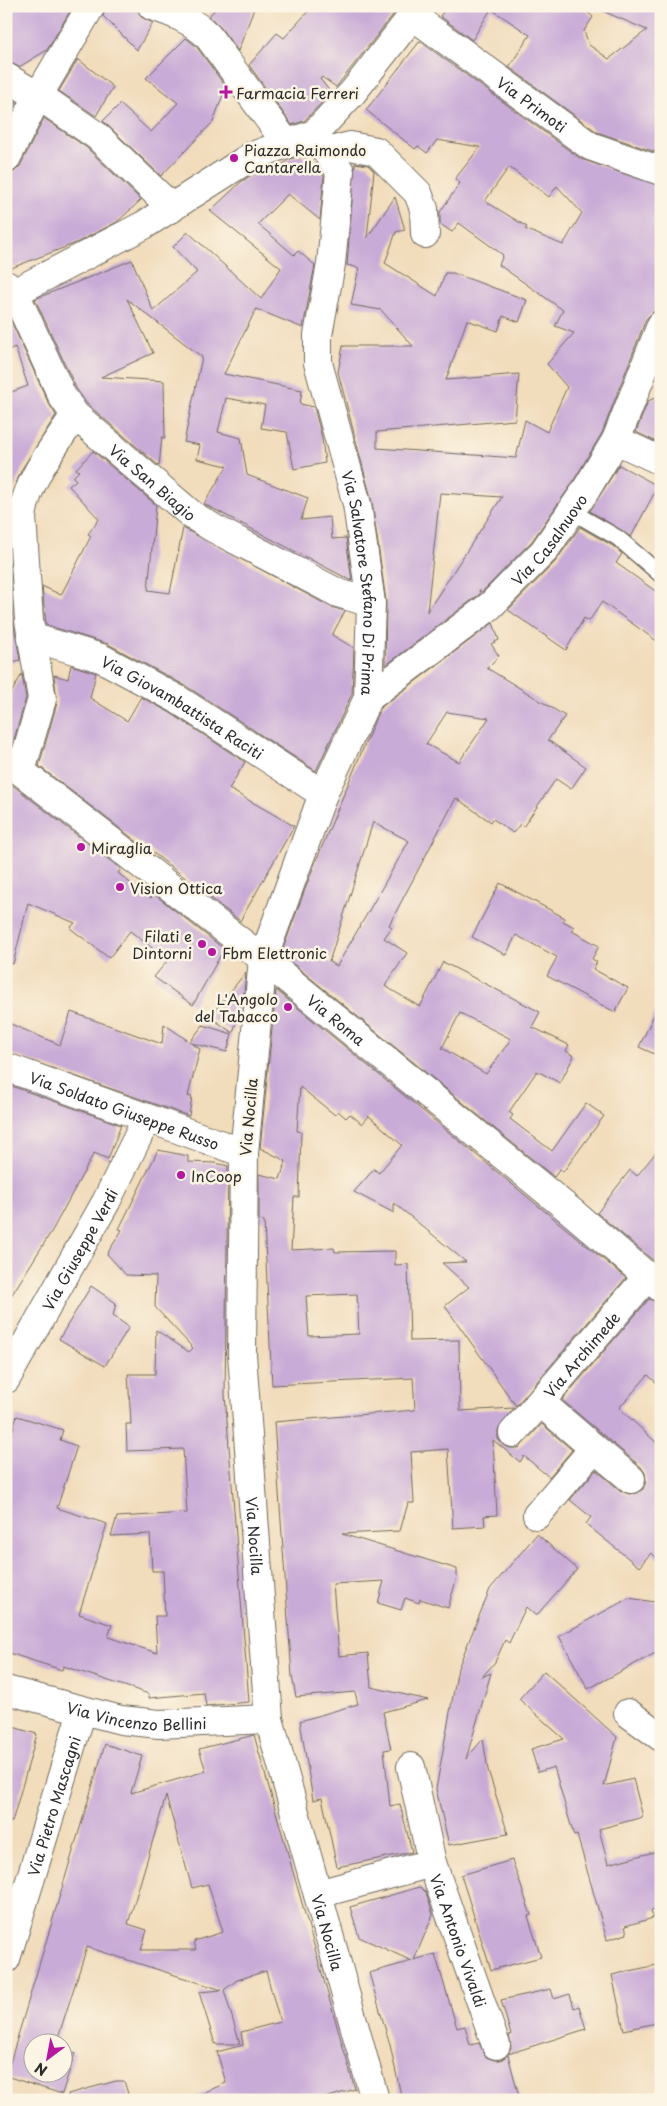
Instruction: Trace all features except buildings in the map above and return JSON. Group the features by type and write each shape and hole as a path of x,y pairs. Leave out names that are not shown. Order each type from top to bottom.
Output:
{"street":[{"path":"6,159 38,96 91,6"},
{"name":"Via Salvatore Stefano Di Prima","path":"152,6 179,15 198,26 208,36 246,86 306,143 340,171 340,190 331,264 318,335 318,363 357,504 371,603 368,698 323,794 263,959"},
{"path":"306,143 353,92 417,11"},
{"name":"Via Primoti","path":"417,11 590,146 661,171"},
{"path":"6,77 97,136 151,188 164,213"},
{"path":"9,291 164,213 252,156 306,143 350,146 376,151 418,193 424,209 425,234"},
{"name":"Via San Biagio","path":"9,291 62,396 76,415 199,520 338,593 371,603"},
{"name":"Via Casalnuovo","path":"368,698 490,606 544,551 616,440 661,325"},
{"path":"10,763 42,699 34,638 28,611 22,517 24,501 32,483 76,415"},
{"path":"616,440 661,461"},
{"name":"Via Giovambattista Raciti","path":"34,638 101,658 178,699 323,794"},
{"name":"Via Roma","path":"10,763 263,959 572,1212 654,1282"},
{"name":"Via Nocilla","path":"263,959 244,1153 242,1354 269,1719 376,2100"},
{"name":"Via Soldato Giuseppe Russo","path":"6,1067 244,1153"},
{"name":"Via Giuseppe Verdi","path":"6,1379 106,1202 147,1118"},
{"name":"Via Archimede","path":"630,1479 540,1402 654,1282"},
{"path":"514,1433 540,1402"},
{"path":"537,1515 594,1448"},
{"name":"Via Vincenzo Bellini","path":"6,1690 121,1720 159,1724 269,1719"},
{"name":"Via Pietro Mascagni","path":"6,1958 82,1711"},
{"path":"628,1713 661,1737"},
{"path":"411,1767 432,1863"},
{"name":"Via Antonio Vivaldi","path":"318,1894 432,1863 496,2045"}],"lane":[{"path":"571,511 618,538 661,575"}],"place":[{"name":"Farmacia Ferreri","path":"226,92"},
{"name":"Piazza Raimondo Cantarella","path":"234,158"},
{"name":"Miraglia","path":"81,847"},
{"name":"Vision Ottica","path":"120,887"},
{"name":"Filati e Dintorni","path":"202,944"},
{"name":"Fbm Elettronic","path":"212,952"},
{"name":"L'Angolo del Tabacco","path":"288,1007"},
{"name":"InCoop","path":"181,1175"}]}
